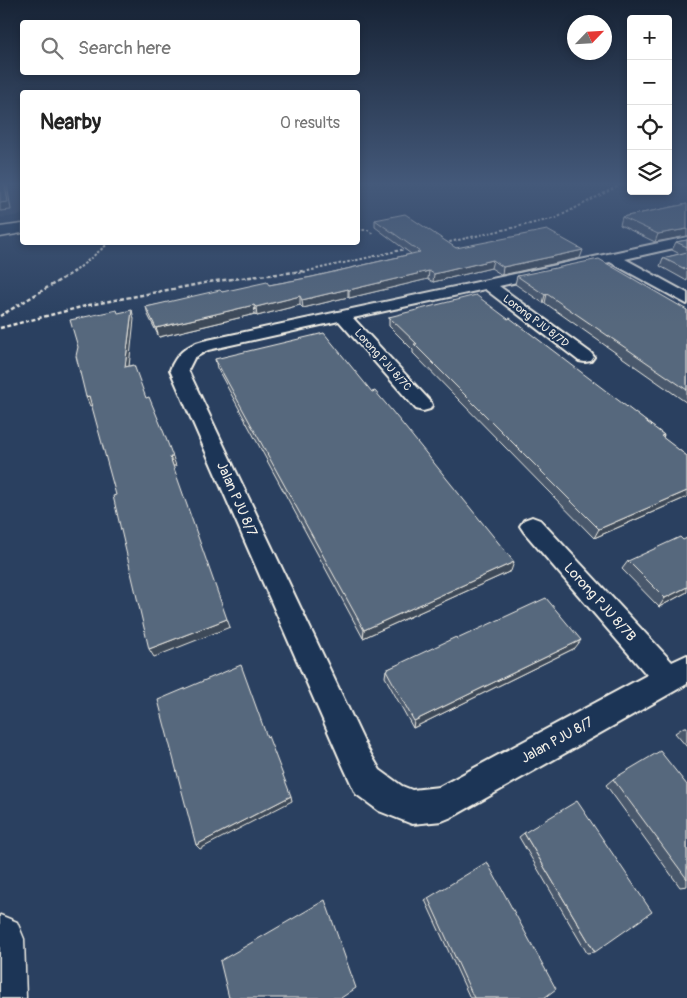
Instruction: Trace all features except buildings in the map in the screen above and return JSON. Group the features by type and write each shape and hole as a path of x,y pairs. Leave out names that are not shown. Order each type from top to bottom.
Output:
{"main road":[{"path":"0,939 1,998"}],"street":[{"name":"Jalan PJU 8/7","path":"678,674 442,804 412,807 391,799 368,782 354,757 179,370 182,360 187,354 203,346 687,241"},
{"path":"612,258 687,299"},
{"name":"Lorong PJU 8/7D","path":"487,284 585,357"},
{"name":"Lorong PJU 8/7C","path":"343,316 423,405"},
{"name":"Lorong PJU 8/7B","path":"532,526 678,674"}],"path":[{"path":"369,231 373,234"},
{"path":"440,244 500,231"},
{"path":"0,316 96,257 107,245"},
{"path":"0,328 89,305 214,280 297,272 411,248"}]}
